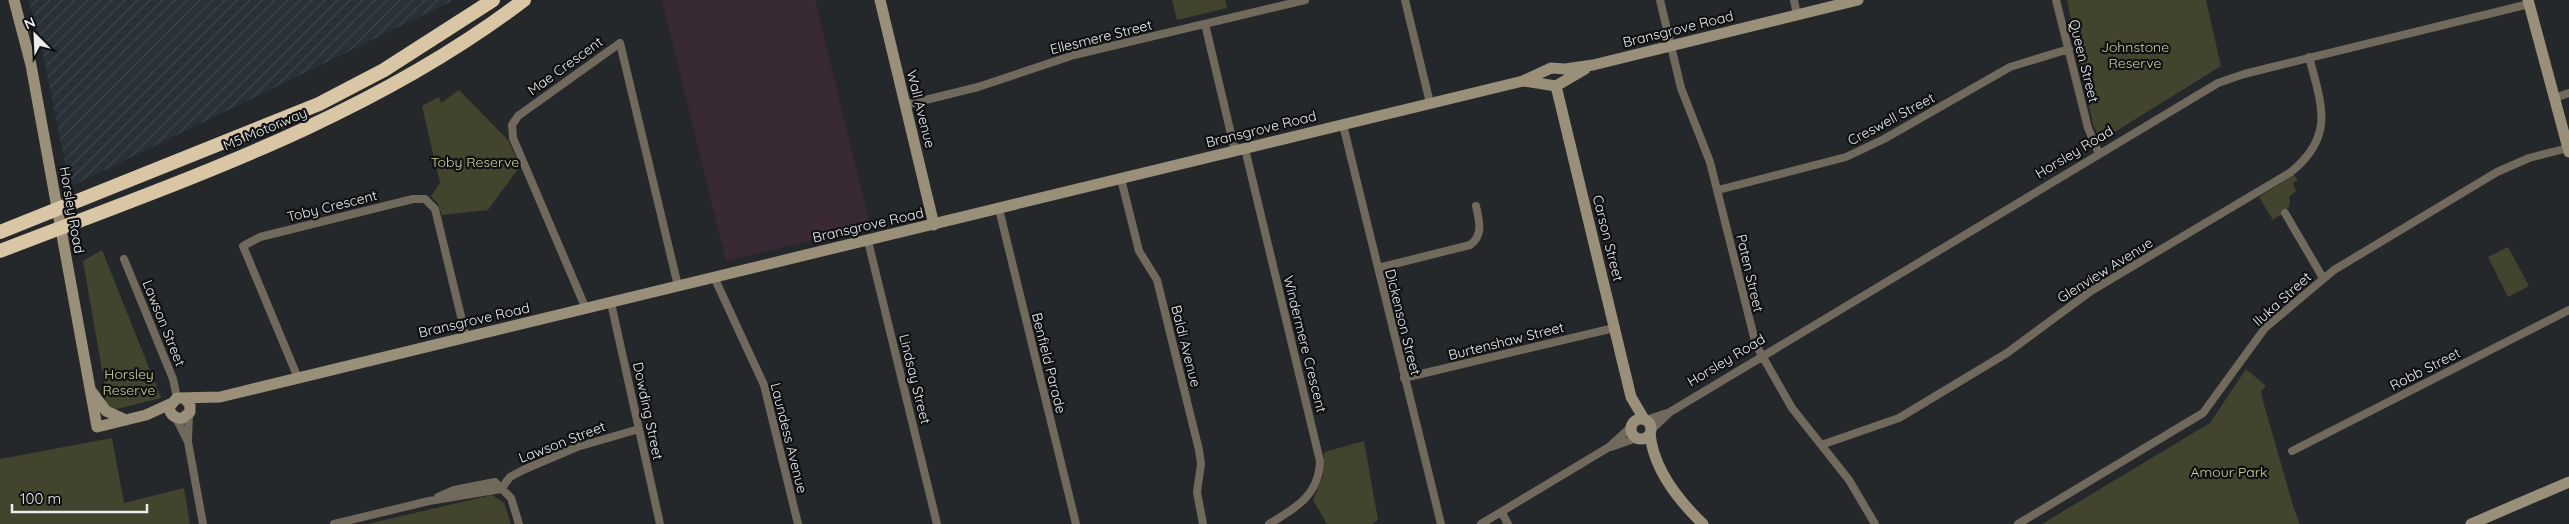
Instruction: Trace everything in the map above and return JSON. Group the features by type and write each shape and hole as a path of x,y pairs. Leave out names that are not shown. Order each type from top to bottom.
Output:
{"highway":[{"name":"M5 Motorway","path":"0,232 319,104 384,70 493,0"},
{"name":"M5 Motorway","path":"0,251 222,165 313,126 435,60 524,0"}],"main road":[{"name":"Horsley Road","path":"14,0 28,49 97,428"},
{"name":"Wall Avenue","path":"880,0 934,225"},
{"name":"Bransgrove Road","path":"97,428 146,415 177,400 220,397 1121,180 1523,81 1553,69 1593,65 1858,0"},
{"path":"2528,2 2568,150"},
{"name":"Bransgrove Road","path":"1523,81 1554,85 1593,65"},
{"path":"1553,69 1563,76 1554,85 1544,75 1553,69"},
{"name":"Carson Street","path":"1554,85 1631,397 1631,426"},
{"path":"89,388 106,411 126,420"},
{"name":"Bransgrove Road","path":"189,412 220,397"},
{"name":"Carson Street","path":"1631,397 1648,425 1657,461"},
{"path":"177,400 189,403 189,412 183,418 174,417 169,410 177,400"},
{"name":"Bransgrove Road","path":"146,415 174,417"},
{"path":"1636,419 1648,425 1645,438 1638,438 1632,434 1631,426 1636,419"},
{"name":"Carson Street","path":"1638,438 1644,448 1657,461 1677,496 1703,524"},
{"path":"2471,524 2569,482"}],"street":[{"name":"Ellesmere Street","path":"905,105 978,87 1074,55 1305,0"},
{"path":"1405,0 1430,103"},
{"name":"Paten Street","path":"1660,0 1683,97 1707,152 1718,190 1749,323 1762,356 1796,413 1849,480 1875,524"},
{"path":"1794,0 1797,14"},
{"name":"Queen Street","path":"2057,1 2089,134 2099,154"},
{"name":"Horsley Road","path":"1648,425 2218,83 2244,74 2528,2"},
{"name":"Windermere Crescent","path":"1205,24 1240,150 1320,461 1318,478 1311,494 1297,508 1269,524"},
{"name":"Mae Crescent","path":"586,309 513,138 512,125 518,116 620,43 678,286"},
{"name":"Creswell Street","path":"1718,190 1846,156 1884,140 2010,67 2069,49"},
{"name":"Glenview Avenue","path":"1821,445 1899,418 2007,354 2092,292 2290,172 2316,144 2320,136 2322,105 2309,58"},
{"path":"2554,98 2569,93"},
{"name":"Dickenson Street","path":"1343,124 1441,524"},
{"name":"Iluka Street","path":"2018,524 2203,413 2265,328 2323,278 2340,266 2498,172 2529,158 2568,150"},
{"name":"Baldi Avenue","path":"1121,180 1139,251 1157,280 1196,441 1201,464 1197,492 1203,524"},
{"name":"Toby Crescent","path":"298,378 244,246 260,237 394,204 420,198 429,201 434,207 466,337"},
{"path":"1378,268 1470,245 1478,236 1480,230 1476,206"},
{"name":"Benfield Parade","path":"999,209 1076,524"},
{"path":"2285,213 2323,278"},
{"name":"Lindsay Street","path":"868,240 937,524"},
{"name":"Lawson Street","path":"124,259 173,379 177,400"},
{"name":"Laundess Avenue","path":"714,277 766,391 798,524"},
{"name":"Dowding Street","path":"611,303 660,524"},
{"name":"Robb Street","path":"2292,451 2569,310"},
{"name":"Burtenshaw Street","path":"1404,378 1614,328"},
{"path":"189,412 188,442 203,524"},
{"path":"174,417 188,442"},
{"path":"1481,524 1609,447 1631,426"},
{"name":"Lawson Street","path":"500,489 510,477 523,470 572,449 639,428"},
{"path":"1609,447 1638,438"},
{"path":"334,524 429,501 500,489 511,498 519,524"},
{"path":"1502,513 1508,524"}],"shaded area":[{"path":"28,0 454,0 70,187 37,25"},
{"path":"662,0 815,0 870,226 726,261"}],"green space":[{"path":"1172,0 1225,0 1227,8 1177,20"},
{"name":"Johnstone Reserve","path":"2067,0 2206,0 2221,66 2105,138 2098,135 2093,125"},
{"name":"Toby Reserve","path":"459,90 508,140 520,166 488,210 442,215 438,204 431,196 440,183 422,106 439,97 441,103"},
{"path":"2294,175 2298,180 2293,183 2296,191 2289,197 2288,208 2273,220 2259,197"},
{"path":"2508,247 2529,286 2508,297 2488,257"},
{"name":"Horsley Reserve","path":"102,250 161,398 109,411 106,409 105,387 83,261"},
{"name":"Amour Park","path":"2246,369 2266,386 2261,391 2263,401 2300,524 2042,524 2210,423"},
{"path":"112,438 124,503 184,488 190,524 0,524 0,459"},
{"path":"1364,441 1378,520 1372,524 1327,524 1313,500 1323,476 1324,452"},
{"path":"492,495 504,503 511,524 367,524"}]}
